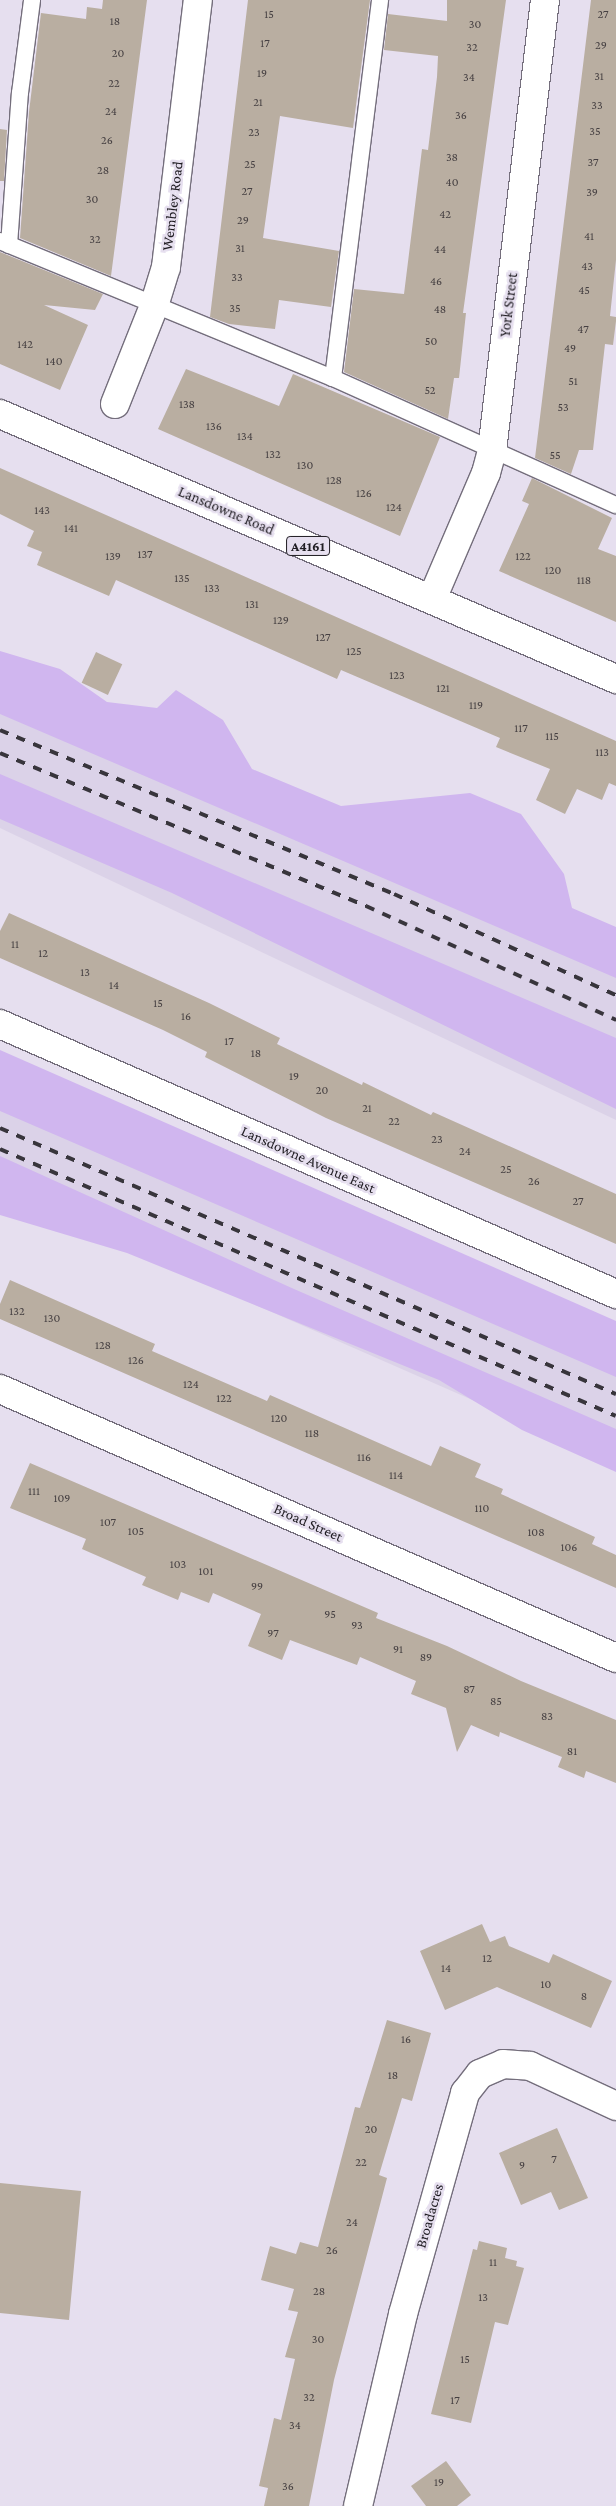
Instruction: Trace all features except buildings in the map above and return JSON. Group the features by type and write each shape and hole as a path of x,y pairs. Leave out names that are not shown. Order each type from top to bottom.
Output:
{"street":[{"name":"Wembley Road","path":"115,404 154,306 166,267 198,0"},
{"name":"York Street","path":"432,599 486,473 492,451 545,0"},
{"name":"Lansdowne Road","path":"0,414 616,679"},
{"name":"Lansdowne Avenue East","path":"0,1024 616,1294"},
{"name":"Broad Street","path":"1,1394 616,1658"},
{"name":"Broadacres","path":"358,2506 403,2314 465,2093 480,2074 503,2064 530,2066 616,2106"}],"lane":[{"path":"32,0 4,243 333,378 492,451 616,505"},
{"path":"333,378 380,0"}],"shaded area":[{"path":"0,651 60,669 107,702 157,708 176,690 223,720 252,769 341,806 470,793 521,814 564,874 572,908 616,927 616,978 0,714"},
{"path":"0,683 616,945 616,1120 0,828"},
{"path":"0,774 616,1038 616,1109 172,893 0,819"},
{"path":"0,1050 616,1321 616,1377 0,1111"},
{"path":"0,1058 616,1341 616,1463 0,1193"},
{"path":"0,1156 294,1289 616,1429 616,1472 522,1430 439,1380 127,1253 0,1215"}],"railway":[{"path":"0,730 394,894 616,995"},
{"path":"0,753 366,906 616,1020"},
{"path":"0,1128 616,1394"},
{"path":"0,1149 616,1416"}]}
